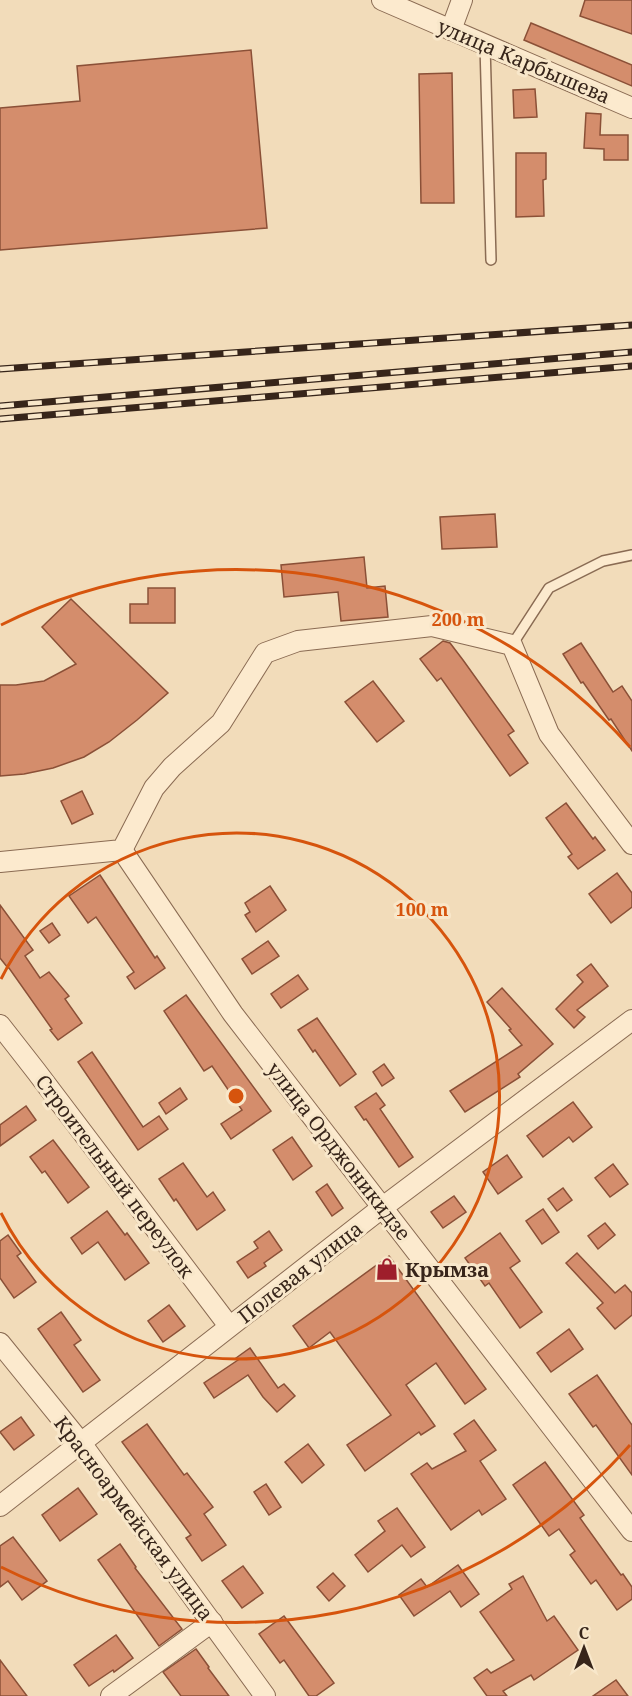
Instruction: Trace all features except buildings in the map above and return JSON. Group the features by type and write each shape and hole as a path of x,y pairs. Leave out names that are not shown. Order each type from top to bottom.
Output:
{"street":[{"name":"улица Карбышева","path":"382,0 632,108"},
{"path":"451,30 462,0"},
{"path":"0,862 122,850 154,788 172,767 221,723 265,653 298,641 432,626 512,645 549,734 632,843"},
{"name":"улица Орджоникидзе","path":"122,850 233,1014 632,1531"},
{"name":"Полевая улица","path":"0,1506 383,1207 632,1020"},
{"name":"Строительный переулок","path":"0,1025 229,1326"},
{"name":"Красноармейская улица","path":"0,1343 81,1443 265,1696"},
{"path":"111,1696 212,1622"}],"lane":[{"path":"485,45 491,260"},
{"path":"512,645 549,588 603,561 632,555"}],"railway":[{"path":"0,369 632,325"},
{"path":"0,406 632,352"},
{"path":"0,419 632,366"}],"place":[{"name":"Крымза","path":"387,1269"}]}
